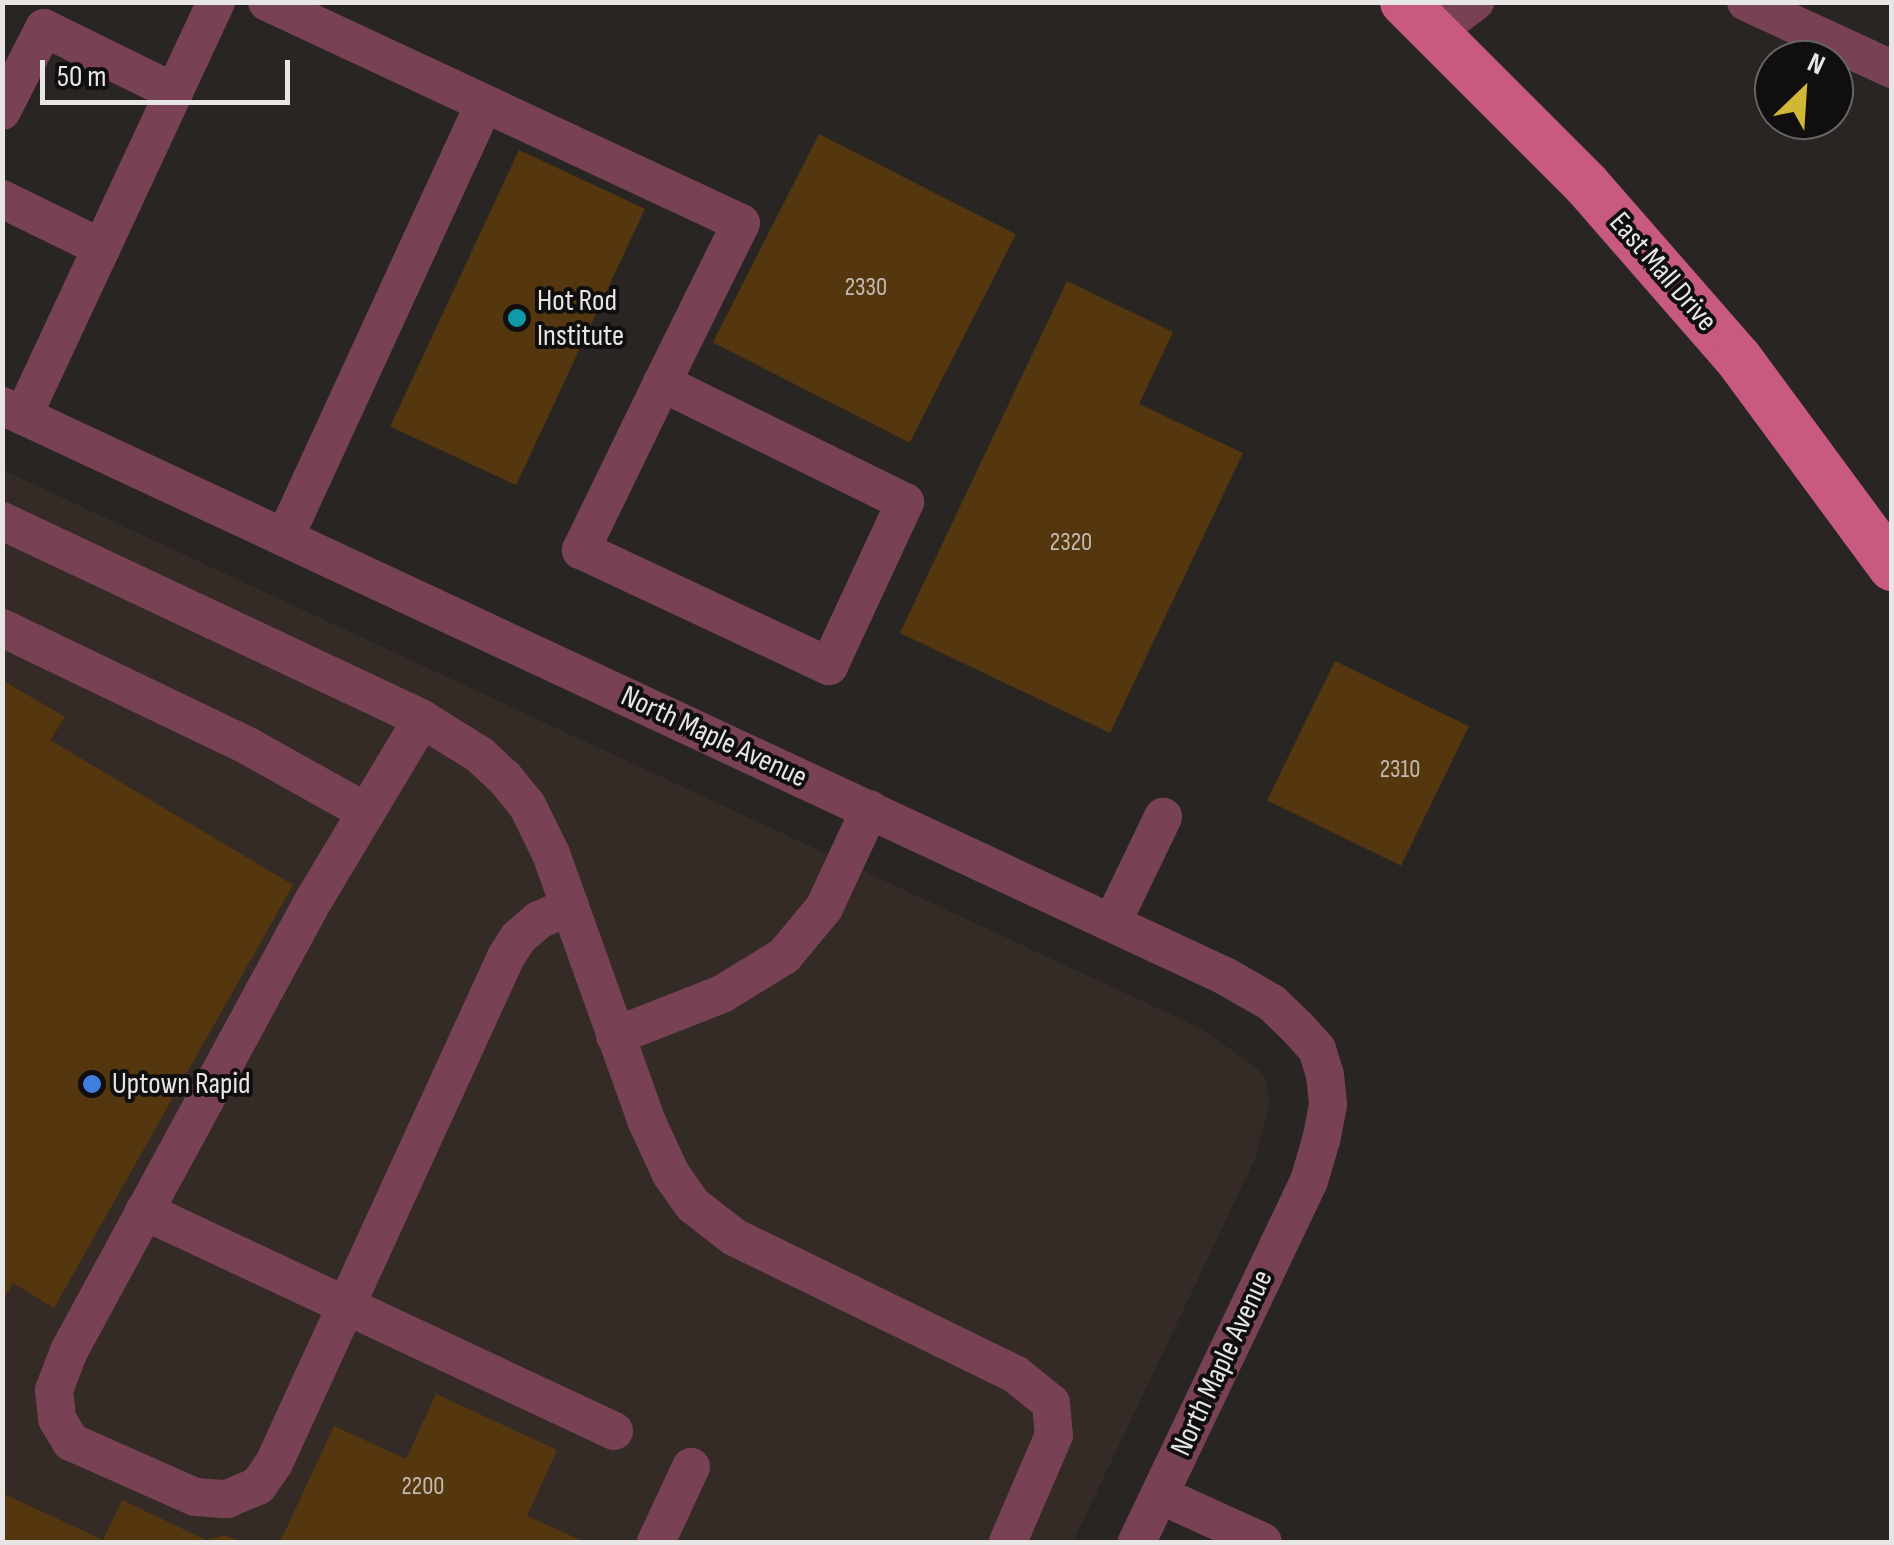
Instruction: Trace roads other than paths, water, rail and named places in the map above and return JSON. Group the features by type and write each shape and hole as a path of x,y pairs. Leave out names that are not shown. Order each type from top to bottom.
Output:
{"main road":[{"name":"East Mall Drive","path":"1420,17 1586,184 1738,358 1892,566"}],"street":[{"name":"North Maple Avenue","path":"216,2 102,248 13,411 1112,923 1272,1003 1317,1049 1328,1105 1309,1180 1138,1542"},
{"path":"267,2 741,224 662,383 581,550 828,666 905,502 662,383"},
{"path":"1420,17 1474,2"},
{"path":"1746,2 1892,69"},
{"path":"2,112 44,28 174,92"},
{"path":"285,538 484,104"},
{"path":"2,199 102,248"},
{"path":"2,521 422,719 480,755 527,805 570,906 661,1156 685,1196 711,1222 1015,1374 1051,1403 1054,1435 1008,1542"},
{"path":"2,628 248,746 366,812"},
{"path":"422,719 366,812 69,1351 54,1390 56,1419 71,1442 196,1497 228,1499 258,1486 274,1463 506,957 518,938 539,920 570,906"},
{"path":"615,1036 722,994 784,956 824,908 870,809"},
{"path":"1112,923 1163,817"},
{"path":"144,1211 614,1431"},
{"path":"656,1542 691,1467"},
{"path":"1160,1495 1262,1542"}],"place":[{"name":"Hot Rod Institute","path":"517,318"},
{"name":"Uptown Rapid","path":"92,1084"}]}
